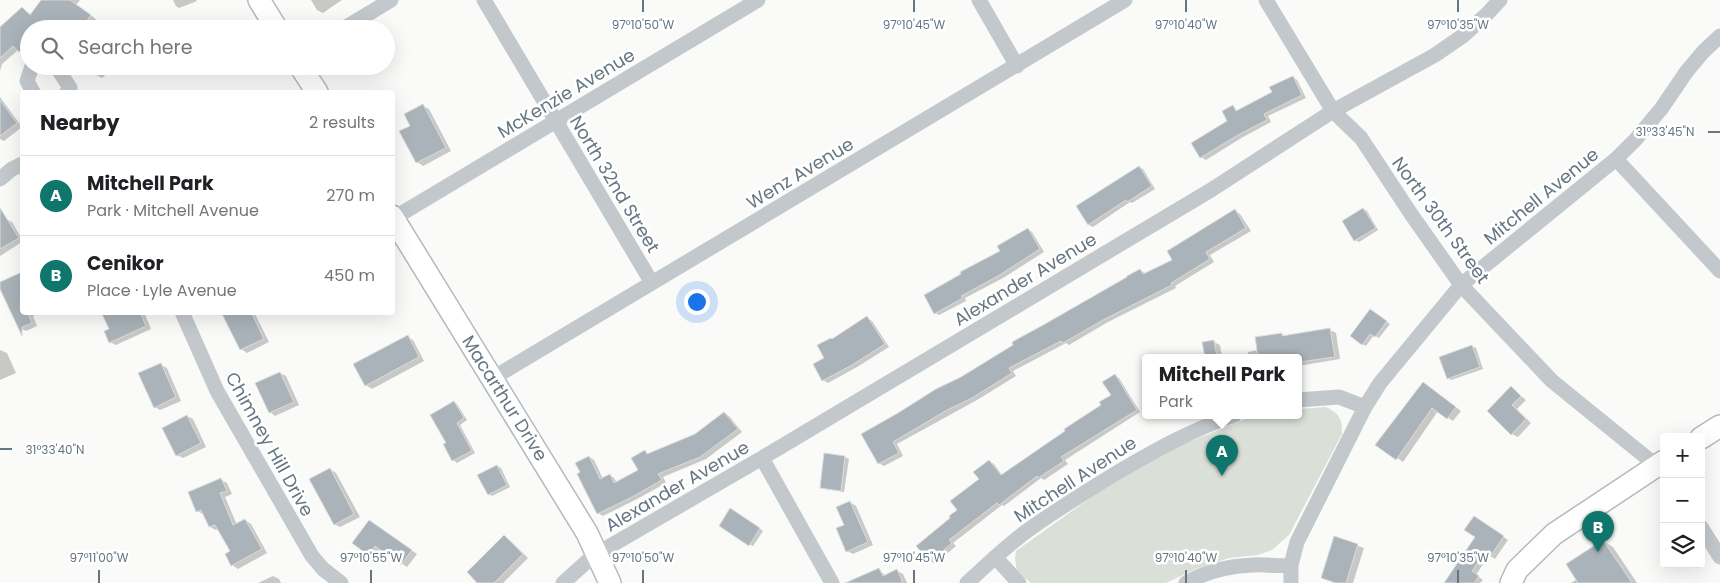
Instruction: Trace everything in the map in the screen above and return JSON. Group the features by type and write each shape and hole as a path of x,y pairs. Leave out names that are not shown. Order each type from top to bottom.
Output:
{"main road":[{"path":"260,0 272,20"},
{"path":"306,75 316,90"},
{"name":"Macarthur Drive","path":"395,220 587,533 610,583"},
{"path":"1705,435 1720,426"},
{"path":"1511,583 1517,570 1554,534 1660,467"}],"street":[{"path":"358,20 391,0"},
{"name":"North 32nd Street","path":"484,0 652,283"},
{"name":"McKenzie Avenue","path":"395,216 758,0"},
{"path":"979,0 1017,66"},
{"name":"Wenz Avenue","path":"493,378 1125,0"},
{"name":"North 30th Street","path":"1266,0 1333,112 1361,138 1461,285 1552,381 1660,464"},
{"name":"Alexander Avenue","path":"563,583 596,554 762,458 1211,190 1333,112 1435,55 1464,35 1488,14 1500,0"},
{"name":"Mitchell Avenue","path":"1291,583 1292,565 1297,542 1365,407 1380,383 1461,285 1616,158 1636,139 1661,109 1687,71 1720,36"},
{"path":"29,75 27,81 33,90"},
{"path":"62,75 70,88 68,90"},
{"path":"1616,158 1720,270"},
{"path":"0,179 20,165"},
{"name":"Chimney Hill Drive","path":"183,315 217,391 312,556 323,569 341,583"},
{"path":"1302,400 1339,398 1365,407"},
{"name":"Mitchell Avenue","path":"968,583 995,557 1030,529 1082,494 1158,449 1223,419"},
{"path":"762,458 832,583"},
{"path":"1705,533 1720,557"},
{"path":"995,557 1019,583"},
{"path":"1186,583 1230,567 1292,565"}],"shaded area":[{"path":"1326,407 1334,412 1339,417 1342,434 1289,535 1272,550 1258,555 1229,558 1196,569 1166,583 1031,583 1017,571 1016,551 1093,496 1156,455 1246,419 1302,419 1302,409"}],"building":[{"path":"41,0 70,0 91,15 87,20 20,20 20,51 13,46 0,58 0,27 22,7 30,15"},
{"path":"1293,76 1302,95 1264,114 1267,120 1200,158 1191,143 1227,121 1222,111 1233,105 1236,111 1272,92 1269,87"},
{"path":"0,100 17,123 0,136"},
{"path":"423,104 446,148 416,163 399,131 410,126 404,114"},
{"path":"1139,166 1152,186 1127,202 1126,200 1088,225 1076,206"},
{"path":"0,208 19,238 0,249"},
{"path":"1363,208 1376,228 1354,241 1342,221"},
{"path":"1235,209 1246,228 1206,252 1210,259 1171,283 1172,285 1103,320 1063,343 1061,341 1009,368 1012,373 972,398 947,410 893,442 899,453 878,464 861,434 936,389 961,377 1013,345 1012,342 1127,276 1140,269 1143,274 1172,260 1167,251"},
{"path":"1028,228 1040,249 998,276 961,296 963,298 934,314 924,295 961,274 960,272 1000,251 997,246"},
{"path":"20,273 20,315 28,315 32,323 22,327 22,336 0,289 0,282"},
{"path":"1370,309 1387,321 1375,337 1370,334 1362,345 1350,336"},
{"path":"102,315 141,315 146,326 109,343 104,331 109,329"},
{"path":"222,315 252,315 264,339 240,350"},
{"path":"867,316 885,344 822,381 813,364 824,358 817,345 832,339"},
{"path":"1330,328 1335,357 1302,362 1302,354 1258,354 1255,337 1282,333 1282,336"},
{"path":"408,335 419,357 365,386 353,364"},
{"path":"1214,340 1216,354 1204,354 1202,342"},
{"path":"1472,345 1480,367 1447,379 1439,357"},
{"path":"161,363 176,397 154,408 138,373"},
{"path":"280,372 294,402 269,413 255,383"},
{"path":"1115,374 1137,410 1061,457 1064,461 1038,478 1037,476 999,505 997,503 949,540 952,543 930,562 916,546 957,510 950,501 979,479 973,472 989,460 1001,475 1065,431 1064,429 1101,405 1099,402 1111,395 1102,382"},
{"path":"1423,382 1456,407 1447,419 1432,408 1396,460 1375,445"},
{"path":"1511,386 1521,396 1512,405 1526,419 1511,435 1487,411"},
{"path":"454,401 464,418 457,423 472,451 452,461 443,444 446,443 430,415"},
{"path":"724,412 738,429 700,457 658,474 662,480 597,514 577,474 580,472 575,463 589,456 600,479 610,474 614,483 638,470 631,458 645,450 647,454 695,434"},
{"path":"187,415 201,443 176,456 162,428"},
{"path":"824,453 845,456 841,491 820,488"},
{"path":"497,465 507,485 488,495 477,475"},
{"path":"330,468 354,514 334,525 309,479"},
{"path":"221,478 227,491 220,493 233,525 245,519 262,549 231,566 225,554 230,551 215,525 209,527 201,510 196,512 188,492"},
{"path":"850,501 868,542 846,552 836,528 844,525 836,507"},
{"path":"730,508 760,528 749,546 719,526"},
{"path":"1474,516 1504,536 1490,557 1484,553 1472,571 1479,576 1474,583 1444,583 1475,537 1464,530"},
{"path":"369,520 412,550 401,565 375,546 369,556 352,543"},
{"path":"504,535 523,554 494,583 477,583 467,572"},
{"path":"1334,536 1358,544 1346,583 1336,583 1321,578"},
{"path":"1603,540 1632,583 1578,583 1566,564"},
{"path":"879,568 883,576 897,569 903,583 845,583"}],"place":[{"name":"Mitchell Park","path":"1222,476"},
{"name":"Cenikor","path":"1598,552"}]}
